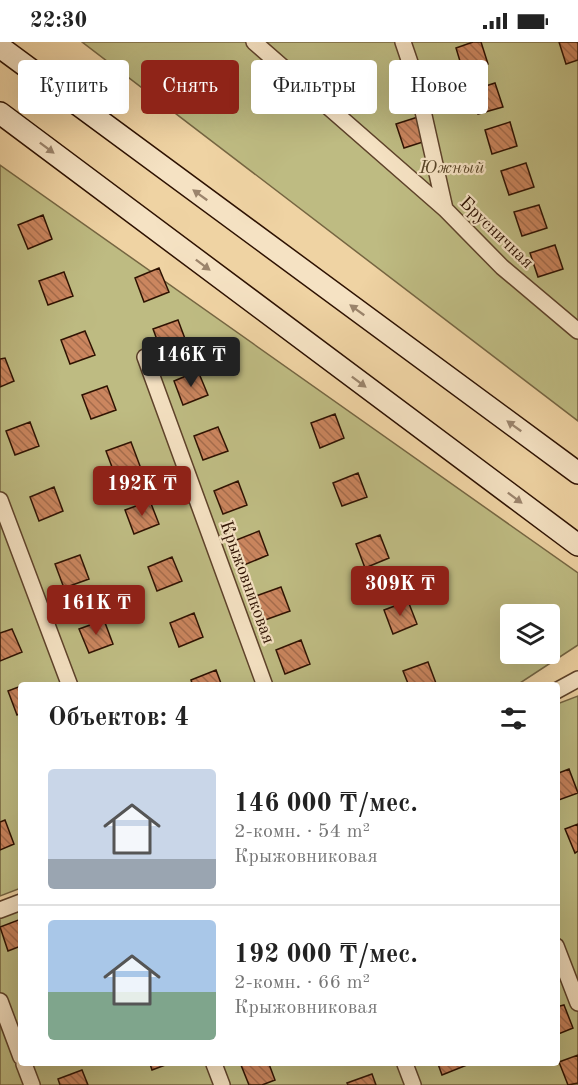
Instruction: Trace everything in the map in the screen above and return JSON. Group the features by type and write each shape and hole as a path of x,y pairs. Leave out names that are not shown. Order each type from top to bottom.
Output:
{"main road":[{"path":"0,47 578,473"},
{"path":"0,113 578,545"}],"street":[{"name":"Брусничная","path":"254,42 445,209 502,267 578,331"},
{"path":"402,42 416,80 445,209"},
{"name":"Крыжовниковая","path":"145,357 264,682"},
{"path":"0,500 68,682"},
{"path":"560,689 578,679"},
{"path":"0,910 18,903"},
{"path":"560,956 578,1003"},
{"path":"0,1001 18,1049"},
{"path":"25,1066 32,1085"},
{"path":"215,1066 222,1085"},
{"path":"406,1066 413,1085"}],"green space":[{"name":"Южный","path":"82,42 578,42 578,421 176,114 239,114 239,60 141,60 141,87 129,78 129,60 106,60"},
{"path":"0,165 578,573 578,645 560,657 560,604 500,604 500,664 549,664 522,682 18,682 18,889 0,896"},
{"path":"578,696 578,1085 0,1085 0,910 18,903 18,1066 560,1066 560,703"}],"building":[{"path":"473,42 481,42 487,60 460,60 456,48"},
{"path":"559,42 578,42 578,60 566,64"},
{"path":"495,83 503,107 488,111 488,85"},
{"path":"421,116 429,140 404,148 396,124"},
{"path":"510,122 517,146 492,154 485,130"},
{"path":"526,163 534,187 509,195 501,171"},
{"path":"539,205 547,228 522,236 514,212"},
{"path":"43,215 52,239 28,249 18,225"},
{"path":"555,245 563,269 538,277 530,253"},
{"path":"159,268 169,292 144,302 135,278"},
{"path":"64,272 73,296 48,305 39,281"},
{"path":"178,320 187,344 162,353 153,329"},
{"path":"85,331 95,355 70,364 61,340"},
{"path":"5,358 14,381 0,387 0,359"},
{"path":"198,371 208,395 183,405 174,381"},
{"path":"107,386 116,410 91,419 82,395"},
{"path":"335,414 344,438 320,448 311,423"},
{"path":"30,422 39,446 15,455 6,431"},
{"path":"218,427 228,451 203,460 194,436"},
{"path":"131,442 140,466 115,475 106,451"},
{"path":"358,473 367,497 342,506 333,483"},
{"path":"238,481 247,505 223,514 214,491"},
{"path":"54,487 63,511 39,521 30,497"},
{"path":"150,501 159,524 134,534 125,510"},
{"path":"259,531 268,555 244,565 234,541"},
{"path":"380,535 389,558 365,568 356,544"},
{"path":"80,555 89,579 64,588 55,564"},
{"path":"172,557 182,581 157,591 148,567"},
{"path":"281,587 290,611 265,620 256,596"},
{"path":"408,601 417,624 393,634 384,610"},
{"path":"194,613 203,637 179,647 170,623"},
{"path":"104,620 113,644 89,653 79,629"},
{"path":"12,629 22,652 0,661 0,633"},
{"path":"301,640 310,664 285,674 276,650"},
{"path":"428,662 436,682 407,682 403,671"},
{"path":"216,670 220,682 192,682 191,680"},
{"path":"18,687 17,715 8,691"},
{"path":"569,769 578,793 560,800 560,772"},
{"path":"5,820 14,844 0,850 0,822"},
{"path":"578,824 578,851 575,853 565,829"},
{"path":"18,920 18,947 8,951 0,927"},
{"path":"564,1005 573,1028 560,1033 560,1006"},
{"path":"578,1055 578,1083 568,1085 560,1062"},
{"path":"151,1066 163,1066 152,1070"},
{"path":"241,1066 270,1066 275,1080 262,1085 249,1085"},
{"path":"439,1066 464,1066 442,1075"},
{"path":"82,1070 88,1085 60,1085 58,1079"},
{"path":"372,1074 376,1085 348,1085 347,1083"}]}
